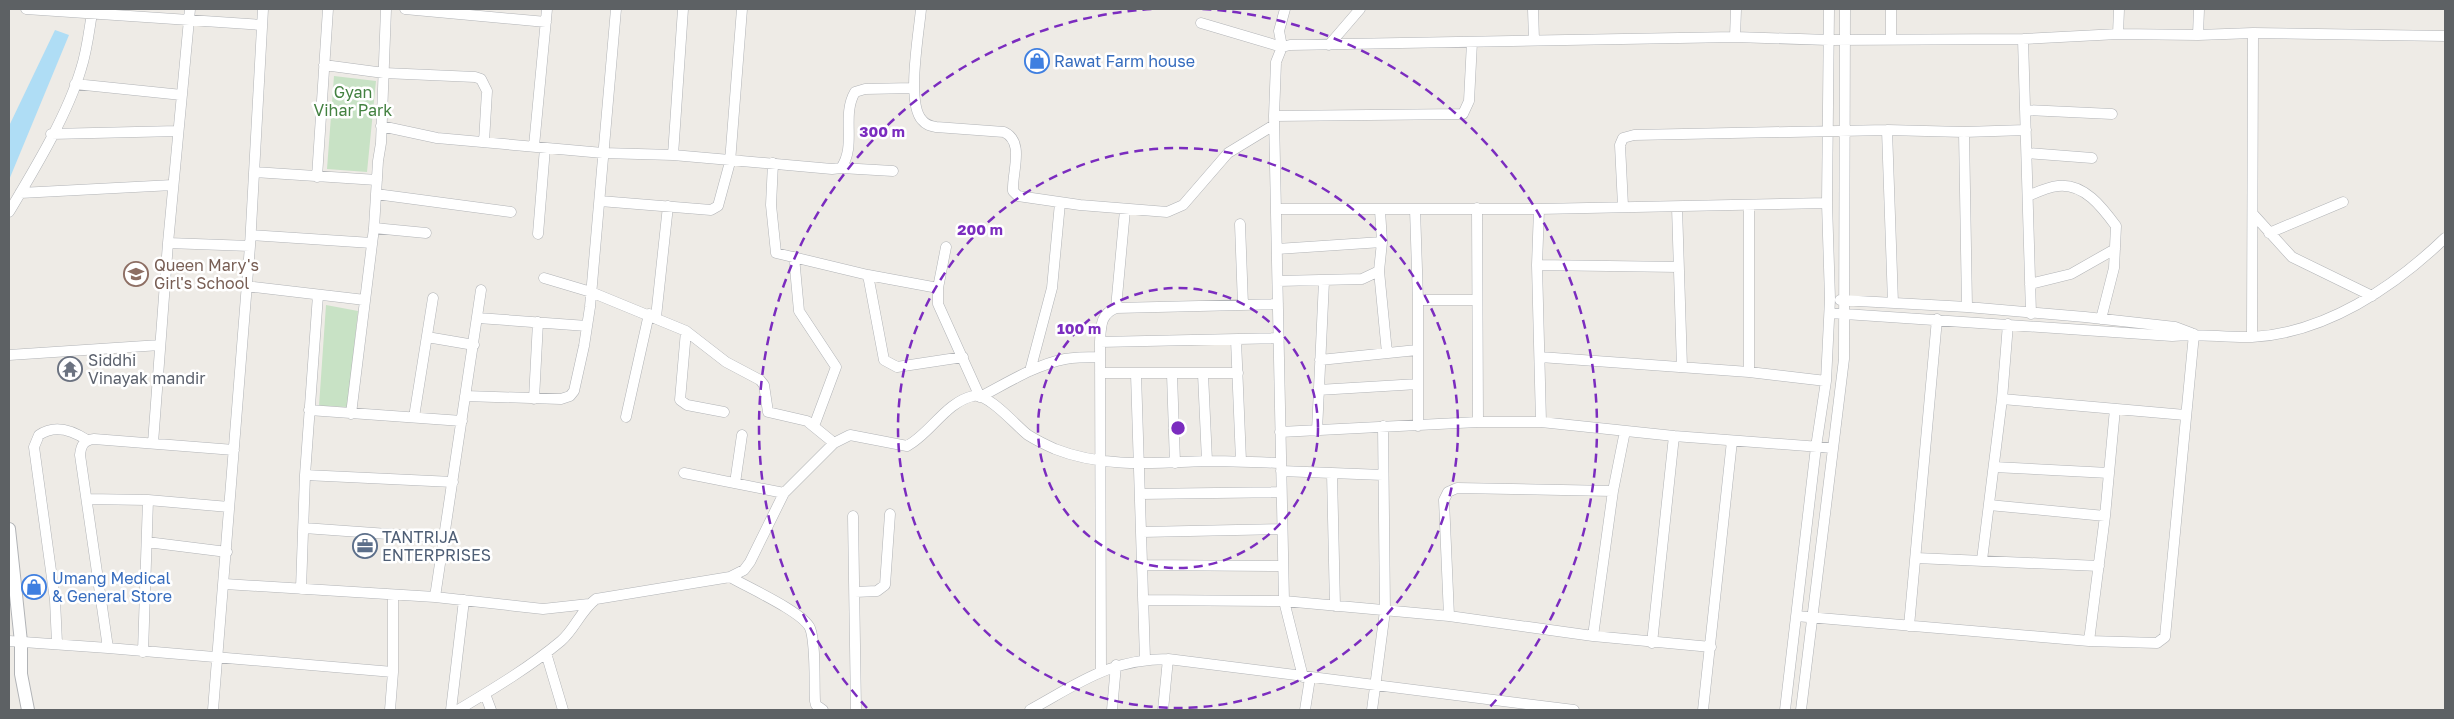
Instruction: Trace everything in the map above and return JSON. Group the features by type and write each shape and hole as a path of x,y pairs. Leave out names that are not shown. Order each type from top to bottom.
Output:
{"street":[{"path":"26,9 92,13 127,12 189,20 262,25"},
{"path":"152,443 173,185 190,9"},
{"path":"213,710 225,584 228,506 250,241 263,9"},
{"path":"317,177 328,9"},
{"path":"351,414 374,228 384,73 386,9"},
{"path":"405,9 546,22"},
{"path":"534,146 547,9"},
{"path":"465,396 561,400 574,392 587,326 591,292 616,9"},
{"path":"674,155 683,9"},
{"path":"600,201 714,209 718,206 730,162 742,9"},
{"path":"922,9 913,88 917,112 921,120 928,125 1004,132 1012,136 1017,143 1013,191 1018,196 1060,203 1157,213 1177,209 1228,153 1274,121 1463,114 1469,101 1472,42"},
{"path":"1285,9 1279,31 1282,48 1276,62 1274,121 1284,602 1306,677 1305,710"},
{"path":"1329,45 1360,9"},
{"path":"1533,9 1534,40"},
{"path":"1735,37 1736,9"},
{"path":"1785,710 1816,448 1826,381 1830,313 1827,203 1829,9"},
{"path":"1801,710 1844,359 1846,301 1844,9"},
{"path":"1890,9 1891,38"},
{"path":"2118,9 2118,34"},
{"path":"2198,35 2199,9"},
{"path":"9,212 76,84 86,50 92,13"},
{"path":"1201,23 1282,48 1290,45 1735,37 1829,40 1891,38 2023,39 2118,34 2198,35 2253,33 2445,36"},
{"path":"2252,337 2253,33"},
{"path":"2023,39 2031,314"},
{"path":"324,64 384,73 475,77 481,79 487,91 484,142"},
{"path":"76,84 182,95"},
{"path":"841,168 847,160 850,147 849,106 855,92 864,89 913,88"},
{"path":"2025,110 2112,114"},
{"path":"381,126 437,138 545,148 602,153 674,155 730,162 892,171"},
{"path":"1887,130 1893,303"},
{"path":"1623,206 1620,145 1624,138 1634,135 1887,130 1964,132 2026,130"},
{"path":"51,134 178,131"},
{"path":"1964,132 1967,306"},
{"path":"538,234 545,148"},
{"path":"2027,153 2092,158"},
{"path":"773,163 771,205 776,253 868,275 938,288"},
{"path":"772,179 792,166"},
{"path":"254,172 377,180"},
{"path":"20,193 173,185"},
{"path":"2028,196 2058,186 2077,189 2089,194 2116,226 2114,268 2101,319"},
{"path":"376,194 511,212"},
{"path":"2269,233 2343,202"},
{"path":"1030,371 1052,288 1060,203"},
{"path":"1277,209 1539,209 1827,203"},
{"path":"1749,205 1749,372"},
{"path":"626,417 652,316 668,206"},
{"path":"1677,207 1682,367"},
{"path":"1477,208 1478,422"},
{"path":"1539,209 1537,265 1541,422"},
{"path":"1116,308 1125,210"},
{"path":"1380,210 1382,242 1379,272 1387,353"},
{"path":"1415,210 1418,300 1418,426"},
{"path":"2253,214 2269,233 2299,261 2372,296"},
{"path":"1240,224 1243,305"},
{"path":"374,228 426,232"},
{"path":"1830,313 2172,336 2194,334 2252,337 2289,331 2315,323 2372,296 2422,260 2445,238"},
{"path":"168,243 250,241 372,243"},
{"path":"1277,249 1382,242"},
{"path":"946,247 938,288 938,304 980,397"},
{"path":"2030,284 2071,274 2115,249"},
{"path":"794,257 796,299 802,318 836,367 814,426"},
{"path":"1537,265 1679,266"},
{"path":"1278,281 1324,281 1362,278 1379,272"},
{"path":"868,275 884,360 897,367 963,357"},
{"path":"544,278 591,292 652,316 686,332 726,362 760,380 764,385 768,412 799,418 814,426 834,443"},
{"path":"1316,430 1324,281"},
{"path":"246,286 365,300"},
{"path":"436,597 481,290"},
{"path":"300,589 305,475 318,295"},
{"path":"414,417 433,298"},
{"path":"1830,299 1967,306 2031,314 2175,327 2194,334"},
{"path":"1418,300 1477,300"},
{"path":"1101,671 1100,342 1102,318 1107,312 1116,308 1278,304"},
{"path":"478,318 587,326"},
{"path":"1909,626 1937,319"},
{"path":"534,399 538,322"},
{"path":"1982,560 2002,399 2008,324"},
{"path":"686,332 680,400 687,405 724,412"},
{"path":"1796,616 2089,642 2157,643 2165,637 2194,334"},
{"path":"427,337 474,345"},
{"path":"1100,342 1280,338"},
{"path":"1236,340 1241,461"},
{"path":"9,355 160,345"},
{"path":"1320,360 1417,350"},
{"path":"980,397 1030,371 1065,359 1100,357"},
{"path":"1540,357 1749,372 1826,381"},
{"path":"1100,373 1238,373"},
{"path":"1136,374 1145,659"},
{"path":"1172,374 1175,463"},
{"path":"1203,374 1207,461"},
{"path":"1318,390 1418,384"},
{"path":"225,584 393,596 436,597 544,609 589,604 606,596 730,577 744,570 750,562 784,493 834,443 850,435 907,446 954,406 973,396 980,397 1039,441 1070,454 1101,461 1138,464 1241,461 1332,473 1382,475"},
{"path":"2002,399 2185,415"},
{"path":"2089,642 2110,473 2115,409"},
{"path":"309,410 462,421"},
{"path":"1280,432 1478,422 1541,422 1674,436 1833,448"},
{"path":"1372,710 1385,611 1382,475 1383,426"},
{"path":"57,643 55,600 34,447 36,438 44,431 58,428 68,430 87,440 234,450"},
{"path":"1593,636 1613,491 1625,431"},
{"path":"735,483 742,435"},
{"path":"1652,643 1674,436"},
{"path":"87,440 81,449 80,455 108,648"},
{"path":"1703,710 1732,441"},
{"path":"1994,467 2110,473"},
{"path":"684,473 784,493"},
{"path":"1332,473 1335,606"},
{"path":"305,475 453,482"},
{"path":"1449,616 1444,500 1448,492 1457,488 1613,491"},
{"path":"1140,494 1281,492"},
{"path":"87,499 148,500 228,506"},
{"path":"143,652 148,500"},
{"path":"1989,505 2105,516"},
{"path":"854,592 877,591 885,585 890,514"},
{"path":"853,516 856,710"},
{"path":"304,528 444,538"},
{"path":"1142,532 1282,528"},
{"path":"9,529 15,642 28,710"},
{"path":"147,542 226,552"},
{"path":"1916,558 2098,566"},
{"path":"1142,565 1284,566"},
{"path":"730,577 796,613 806,621 812,635 815,701 818,709 823,710"},
{"path":"390,710 393,672 393,596"},
{"path":"451,710 464,600"},
{"path":"1143,600 1284,602 1335,606 1449,616 1652,643 1711,647"},
{"path":"458,710 546,653 569,633 589,604"},
{"path":"15,642 57,643 143,652 393,672"},
{"path":"546,653 563,710"},
{"path":"1030,710 1116,664 1145,659 1168,659 1375,687 1574,710"},
{"path":"1163,710 1168,659"},
{"path":"1112,710 1116,664"},
{"path":"485,694 491,710"}],"green space":[{"name":"Gyan Vihar Park","path":"334,76 376,81 367,172 327,169"},
{"path":"326,305 358,311 348,407 319,406"}],"water":[{"path":"55,30 69,35 9,180 9,126"}],"place":[{"name":"Rawat Farm house","path":"1037,61"},
{"name":"Queen Mary's Girl's School","path":"136,274"},
{"name":"Siddhi Vinayak mandir","path":"70,369"},
{"name":"TANTRIJA ENTERPRISES","path":"365,546"},
{"name":"Umang Medical & General Store","path":"34,587"}]}
